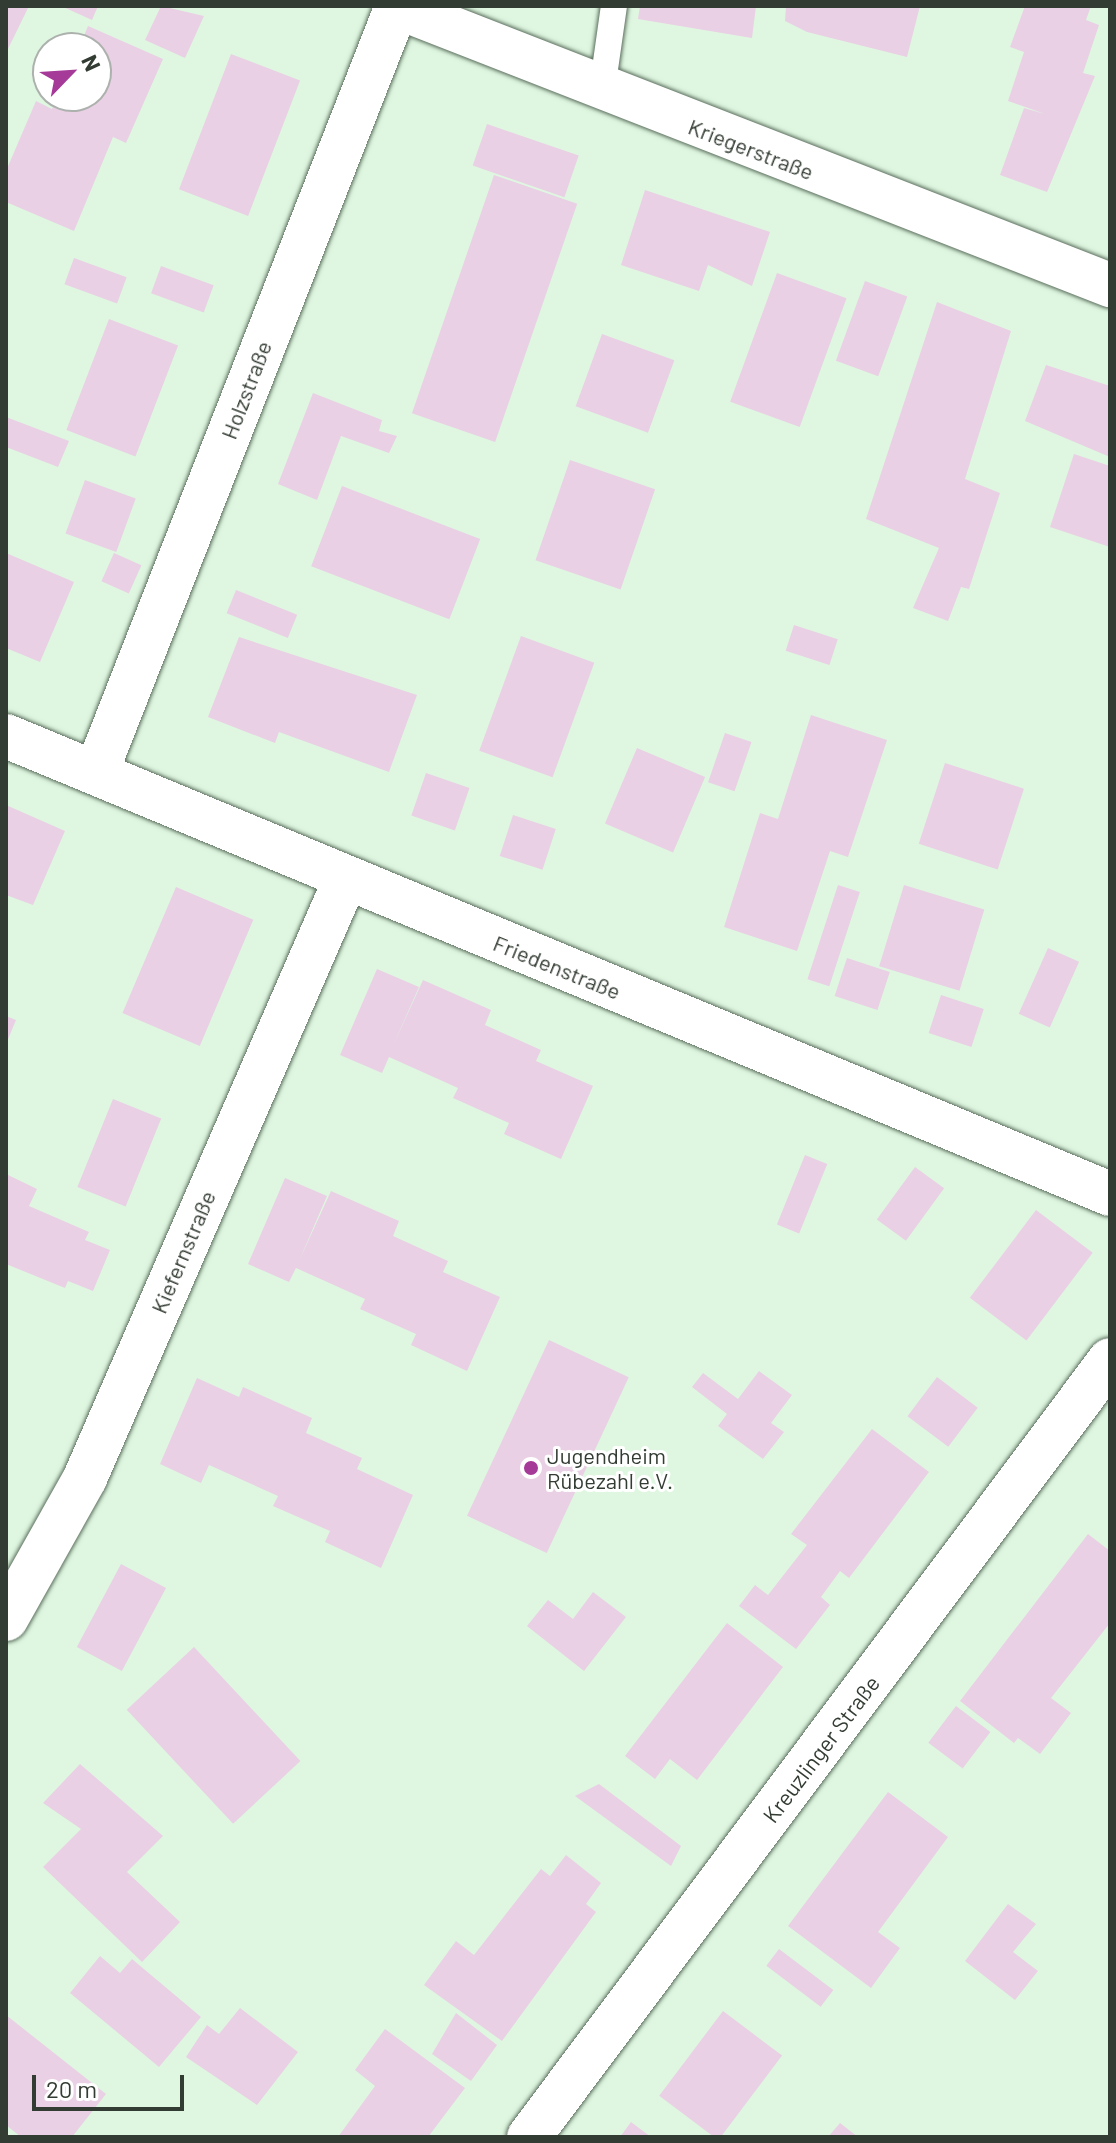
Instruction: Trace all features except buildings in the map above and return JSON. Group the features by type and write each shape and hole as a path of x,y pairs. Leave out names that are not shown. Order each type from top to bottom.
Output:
{"street":[{"name":"Kriegerstraße","path":"396,6 602,90 1110,285"},
{"name":"Holzstraße","path":"96,773 396,6"},
{"name":"Friedenstraße","path":"6,736 1110,1194"},
{"name":"Kiefernstraße","path":"6,1619 85,1478 346,878"},
{"name":"Kreuzlinger Straße","path":"529,2137 1110,1360"}],"lane":[{"path":"602,90 614,6"}],"place":[{"name":"Jugendheim Rübezahl e.V.","path":"531,1468"}]}
